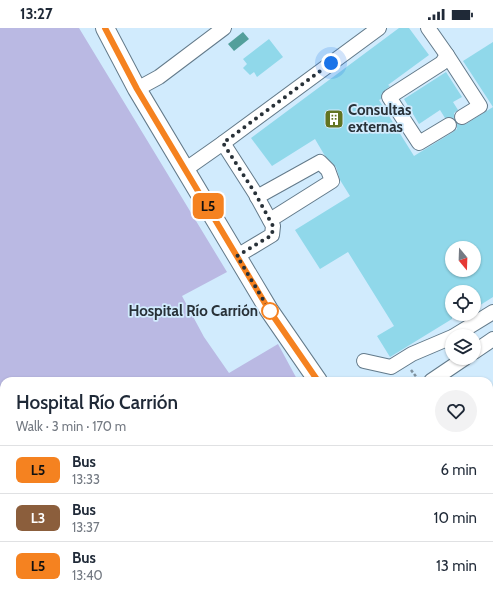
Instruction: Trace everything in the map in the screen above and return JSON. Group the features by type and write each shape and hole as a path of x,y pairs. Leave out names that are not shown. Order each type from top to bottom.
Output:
{"main road":[{"path":"105,28 137,89 186,168 269,310 315,377"}],"street":[{"path":"137,89 159,77 224,28"},
{"path":"186,168 223,143 379,28"},
{"path":"428,28 480,106 462,117"},
{"path":"447,55 442,63 389,97 419,143 449,125"},
{"path":"223,143 257,197 273,226 272,235 237,256"},
{"path":"257,197 320,162 328,170 332,181 270,220"},
{"path":"465,329 493,312"},
{"path":"481,347 493,339"},
{"path":"364,361 391,367 412,354 445,340"},
{"path":"437,377 455,365"}],"shaded area":[{"path":"0,28 79,28 227,272 182,296 204,337 229,373 278,344 296,377 0,377"},
{"path":"243,32 249,39 234,51 228,44"}],"building":[{"path":"399,28 409,28 429,55 388,85 390,86 382,93 381,99 379,100 414,156 453,132 457,129 457,124 466,124 493,107 493,297 481,305 481,285 445,285 445,321 449,321 390,357 377,336 394,326 348,252 320,269 295,230 350,196 340,180 336,167 325,156 315,139 272,166 251,138"},
{"path":"269,39 283,57 257,77 254,72 250,75 243,68 247,64 243,59"},
{"path":"493,42 493,107 463,61"},
{"path":"446,72 462,97 453,102 458,110 454,113 454,118 445,118 440,110 419,124 404,99"}],"bus line":[{"name":"L5","path":"105,28 137,89 186,168 269,310 315,377"}],"place":[{"name":"Consultas externas","path":"334,119"},
{"name":"Hospital Río Carrión","path":"270,311"}],"route":[{"path":"270,311 237,256 272,235 273,226 255,193 223,143 331,63"}]}
